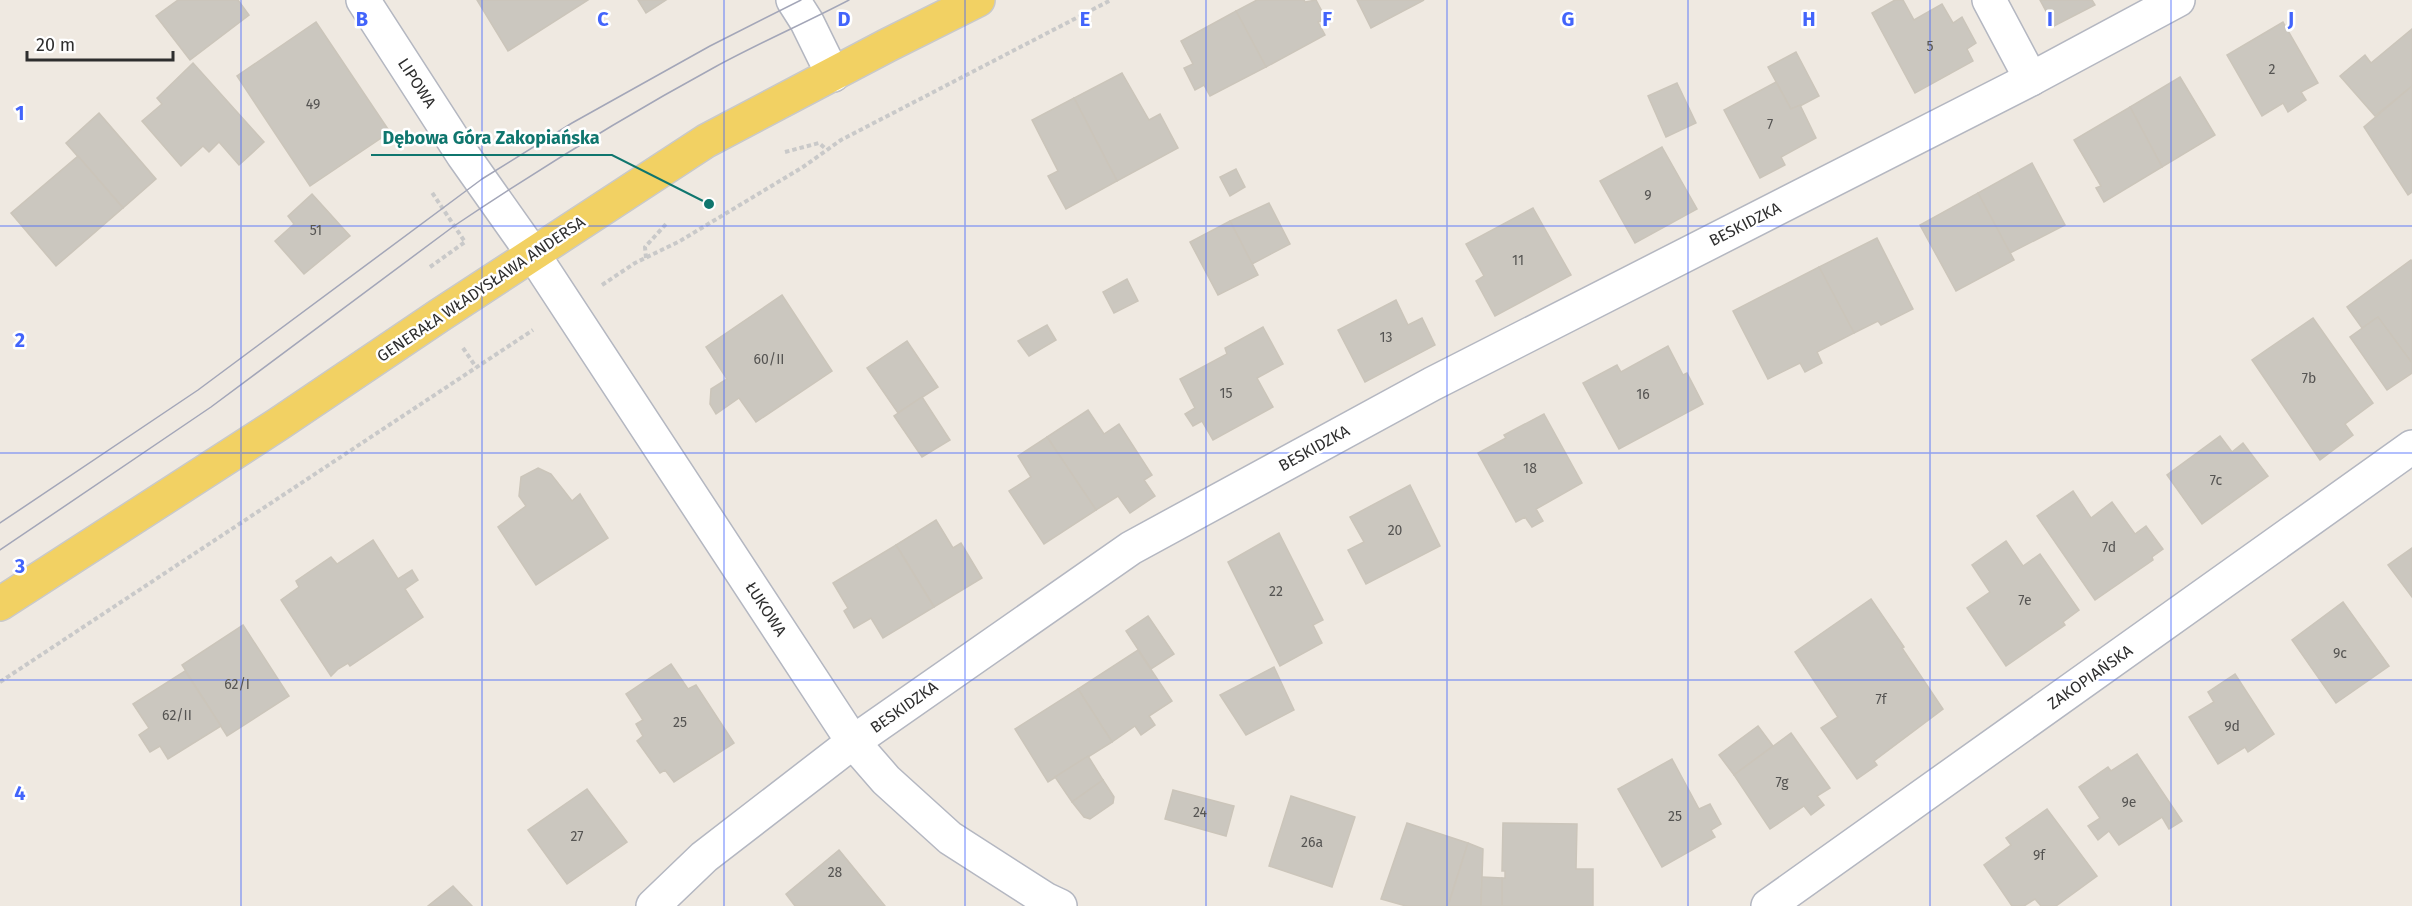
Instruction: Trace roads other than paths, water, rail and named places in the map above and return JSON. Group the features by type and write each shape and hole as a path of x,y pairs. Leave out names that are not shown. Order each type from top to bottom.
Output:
{"main road":[{"name":"GENERAŁA WŁADYSŁAWA ANDERSA","path":"0,604 277,425 706,141 978,0"}],"street":[{"name":"LIPOWA","path":"363,0 463,154 533,254"},
{"path":"793,0 807,22 833,75"},
{"path":"1989,0 2031,78"},
{"name":"BESKIDZKA","path":"653,906 704,857 853,742 1131,548 1432,384 2031,78 2178,0"},
{"name":"ŁUKOWA","path":"533,254 853,742 886,780 950,838 1045,899 1060,906"},
{"name":"ZAKOPIAŃSKA","path":"1768,906 2412,447"}],"tram line":[{"path":"0,523 198,390 482,179 572,123 710,46 801,0"},
{"path":"0,550 211,407 454,226 518,184 681,86 849,0"}],"place":[{"name":"Dębowa Góra Zakopiańska","path":"709,204"}]}
